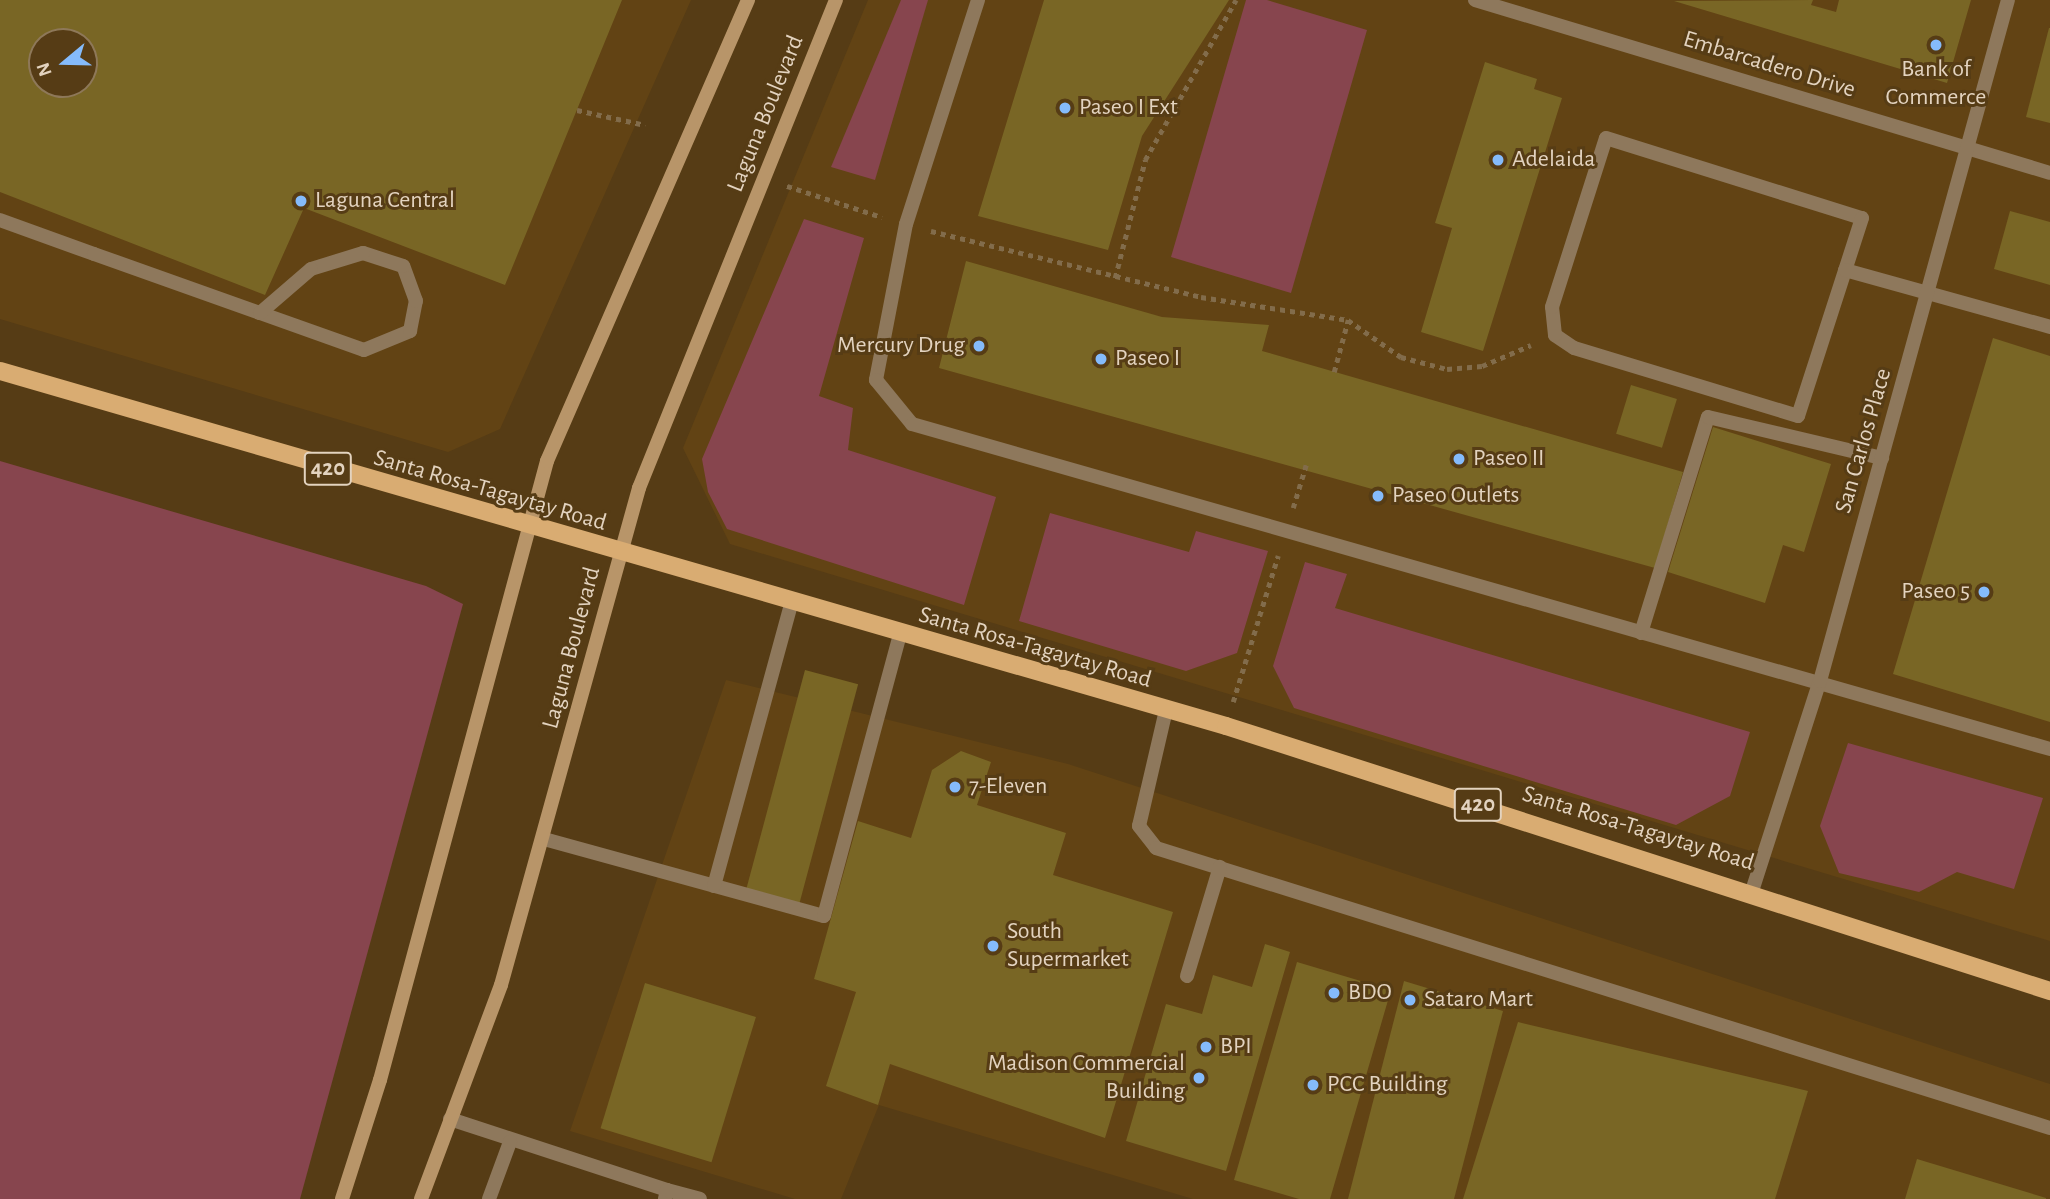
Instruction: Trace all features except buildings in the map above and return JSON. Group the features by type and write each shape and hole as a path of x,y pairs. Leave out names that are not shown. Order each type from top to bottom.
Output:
{"main road":[{"path":"342,1199 380,1080 526,528 547,461 748,0"},
{"name":"Laguna Boulevard","path":"421,1199 501,985 544,839 639,488 836,0"},
{"name":"Santa Rosa-Tagaytay Road","path":"0,371 526,528 792,601 900,635 1226,726 1752,891 2050,991"}],"lane":[{"path":"978,0 906,225 876,380 912,424 1641,633 1820,681 2050,750"},
{"name":"Embarcadero Drive","path":"1475,0 2050,173"},
{"name":"San Carlos Place","path":"1752,891 1820,681 1931,292 2008,0"},
{"path":"1606,138 1861,218 1845,270 1798,416 1574,348 1555,335 1552,307 1606,138"},
{"path":"0,220 260,313 364,350 410,331 416,301 403,266 363,253 311,269 260,313"},
{"path":"1845,270 2050,327"},
{"path":"1641,633 1708,416 1882,458"},
{"path":"714,886 792,601"},
{"path":"544,839 824,916 900,635"},
{"path":"1166,710 1139,827 1156,848 2050,1128"},
{"path":"1187,976 1220,867"},
{"path":"450,1119 666,1195 700,1199"},
{"path":"489,1199 510,1142"}],"path":[{"path":"1115,278 1145,160 1236,0"},
{"path":"577,110 645,125"},
{"path":"782,184 906,225 1115,278 1348,320 1401,357 1447,369 1482,366 1555,335"},
{"path":"1334,372 1348,320"},
{"path":"1226,726 1306,465"}],"shaded area":[{"name":"Laguna Central","path":"0,0 691,0 500,429 448,452 0,319"},
{"name":"Paseo Outlets","path":"868,0 2050,0 2050,941 730,544 683,448"},
{"path":"901,0 928,0 875,180 831,167"},
{"path":"1246,0 1267,0 1367,30 1291,293 1171,257"},
{"path":"804,219 864,238 819,396 853,408 848,450 996,497 964,605 727,529 708,492 702,459"},
{"path":"0,461 426,586 463,604 300,1199 0,1199"},
{"path":"1050,513 1189,552 1196,531 1268,551 1237,653 1186,671 1019,621"},
{"path":"1305,562 1347,574 1335,608 1750,732 1730,796 1676,825 1294,708 1273,666"},
{"path":"726,680 1068,764 2050,1084 2050,1199 1193,1199 879,1105 841,1199 795,1199 570,1131"},
{"path":"1848,743 2043,798 2014,889 1957,872 1919,892 1839,873 1820,826"}],"place":[{"name":"Bank of Commerce","path":"1936,45"},
{"name":"Paseo I Ext","path":"1065,108"},
{"name":"Adelaida","path":"1498,160"},
{"name":"Laguna Central","path":"301,201"},
{"name":"Mercury Drug","path":"979,346"},
{"name":"Paseo I","path":"1101,359"},
{"name":"Paseo II","path":"1459,459"},
{"name":"Paseo Outlets","path":"1378,496"},
{"name":"Paseo 5","path":"1984,592"},
{"name":"7-Eleven","path":"955,787"},
{"name":"South Supermarket","path":"993,946"},
{"name":"BDO","path":"1334,993"},
{"name":"Sataro Mart","path":"1410,1000"},
{"name":"BPI","path":"1206,1047"},
{"name":"Madison Commercial Building","path":"1199,1078"},
{"name":"PCC Building","path":"1313,1085"}]}
